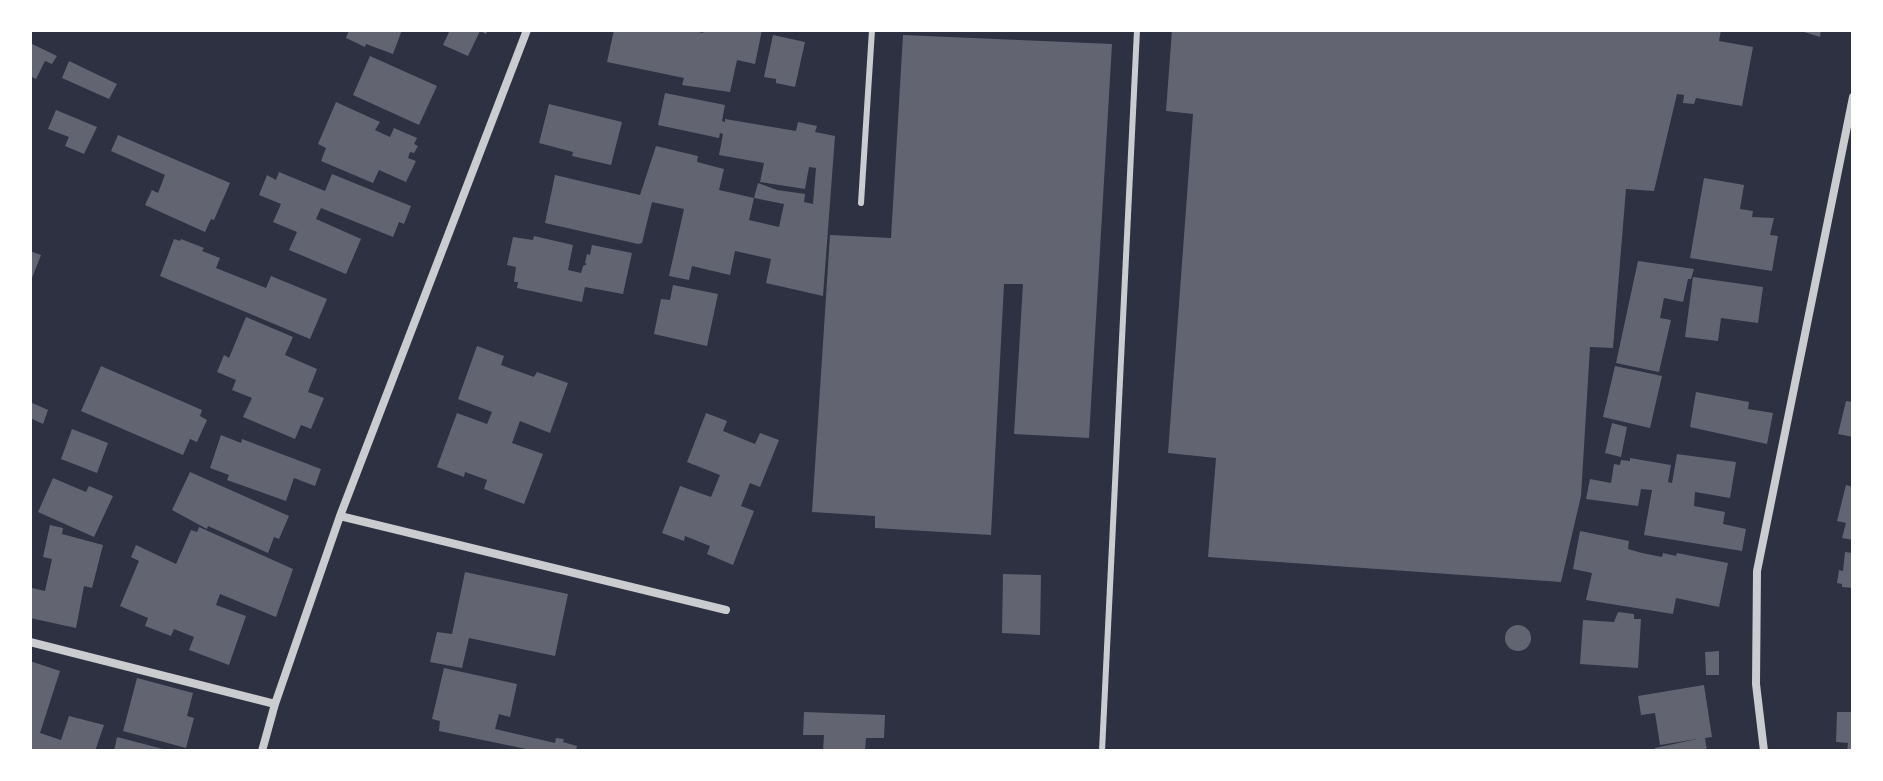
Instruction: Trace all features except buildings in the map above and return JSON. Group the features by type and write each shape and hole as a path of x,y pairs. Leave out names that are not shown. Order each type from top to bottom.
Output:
{"street":[{"path":"262,751 275,704 340,516 527,30"},
{"path":"1764,751 1756,684 1757,571 1853,97"},
{"path":"340,516 726,610"},
{"path":"30,642 275,704"}],"lane":[{"path":"861,203 872,30"},
{"path":"1102,751 1137,30"}]}
